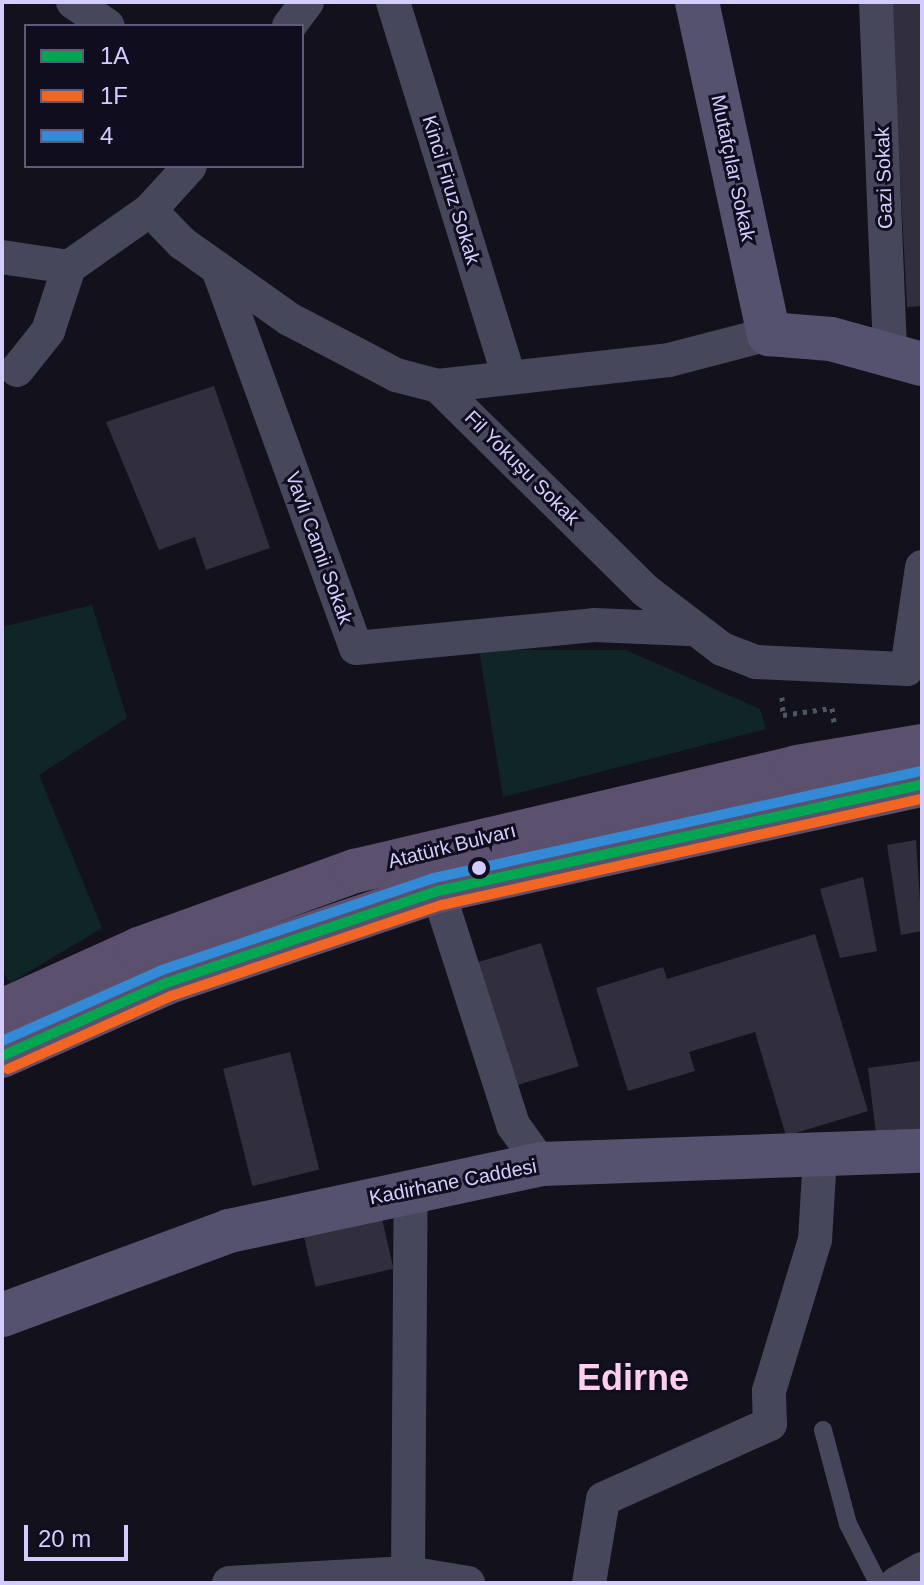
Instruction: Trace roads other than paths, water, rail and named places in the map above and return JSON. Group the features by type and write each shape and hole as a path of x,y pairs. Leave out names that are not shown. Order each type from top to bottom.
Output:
{"main road":[{"name":"Atatürk Bulvarı","path":"2,1011 139,949 355,871 690,791 922,746"},
{"name":"Atatürk Bulvarı","path":"2,1056 166,983 438,891 922,785"}],"street":[{"path":"73,2 105,24"},
{"path":"290,24 307,2"},
{"name":"Kinci Firuz Sokak","path":"393,2 509,377"},
{"name":"Mutafçılar Sokak","path":"697,2 769,334"},
{"name":"Gazi Sokak","path":"876,2 906,359"},
{"path":"17,370 48,331 69,267 150,210 188,168"},
{"name":"Fil Yokuşu Sokak","path":"150,210 218,269 289,319 396,375 438,386 688,629 756,662 907,669 922,567"},
{"path":"2,257 69,267"},
{"name":"Vavlı Camii Sokak","path":"218,269 356,648 594,625 688,629"},
{"path":"438,386 669,360 769,334 906,359"},
{"path":"438,891 513,1125 541,1164"},
{"name":"Kadirhane Caddesi","path":"2,1315 229,1231 411,1188 541,1164 922,1151"},
{"path":"589,1583 603,1499 770,1424 769,1391 815,1240 820,1155"},
{"path":"408,1573 411,1188"},
{"path":"897,1583 922,1569"},
{"path":"229,1583 408,1573 468,1583"}],"lane":[{"path":"823,1430 848,1524 878,1583"}],"district":[{"name":"Edirne","path":"633,1378"}]}
